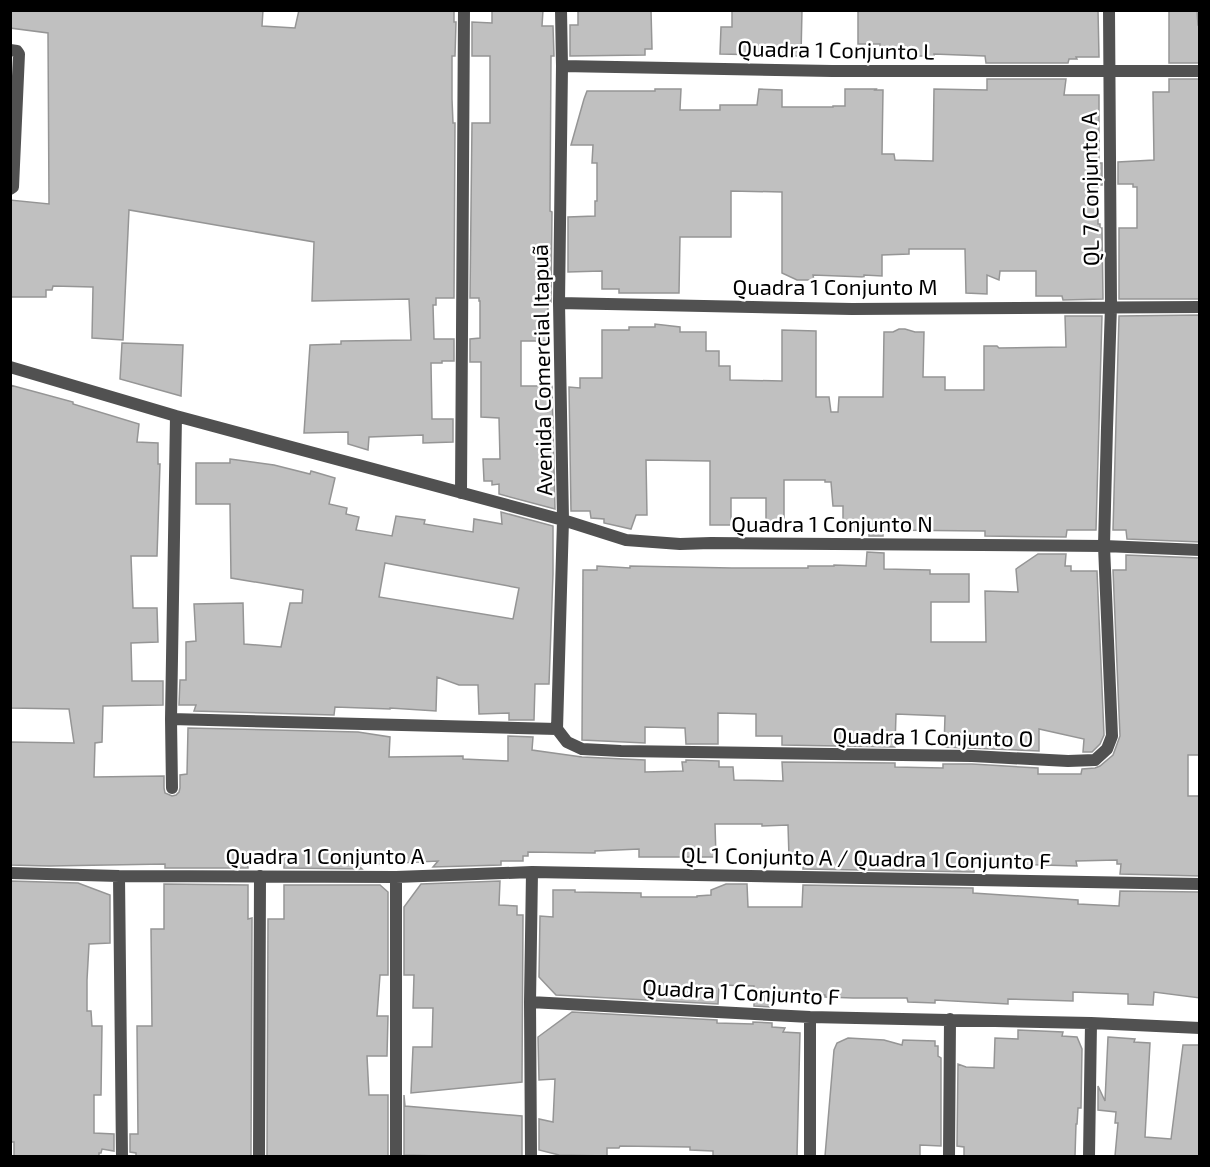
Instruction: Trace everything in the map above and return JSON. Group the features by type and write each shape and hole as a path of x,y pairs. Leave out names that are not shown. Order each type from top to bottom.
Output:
{"street":[{"path":"461,493 464,10"},
{"name":"Avenida Comercial Itapuã","path":"557,729 563,520 559,303 561,10"},
{"name":"QL 7 Conjunto A","path":"1104,546 1112,306 1109,10"},
{"path":"10,50 17,51 19,54 13,188 10,189"},
{"name":"Quadra 1 Conjunto L","path":"562,66 832,71 1200,71"},
{"name":"Quadra 1 Conjunto M","path":"559,303 852,309 1200,307"},
{"name":"Quadra 1 Conjunto N","path":"10,367 176,416 563,520 626,540 680,544 1104,546 1200,550"},
{"path":"172,788 176,416"},
{"name":"Quadra 1 Conjunto O","path":"557,729 567,742 582,749 1095,760 1107,749 1112,736 1104,546"},
{"path":"171,719 557,729"},
{"path":"531,1156 532,872"},
{"name":"Quadra 1 Conjunto A","path":"10,873 119,876 396,877 532,872"},
{"name":"QL 1 Conjunto A / Quadra 1 Conjunto F","path":"532,872 1200,884"},
{"path":"119,876 122,1156"},
{"path":"259,1156 260,876"},
{"path":"396,877 396,1156"},
{"name":"Quadra 1 Conjunto F","path":"530,1002 810,1017 950,1019 1200,1028"},
{"path":"810,1017 810,1156"},
{"path":"949,1156 950,1019"},
{"path":"1089,1156 1091,1023"}],"building":[{"path":"10,10 263,10 262,26 295,28 299,10 454,10 454,22 456,22 455,56 452,56 452,99 453,123 455,123 454,298 436,298 436,305 433,305 434,339 454,339 454,361 431,363 432,419 453,419 453,442 423,443 423,435 369,437 368,450 348,444 348,432 304,433 310,345 341,344 341,341 411,340 409,299 312,301 314,242 129,210 123,340 92,338 93,287 53,286 52,290 46,290 46,297 10,297 10,200 49,204 48,33 10,28"},
{"path":"492,10 543,10 542,26 553,26 551,302 548,302 548,341 521,341 521,386 552,386 555,509 499,494 499,484 492,485 492,481 484,481 483,459 500,459 499,418 481,417 481,362 470,362 470,339 480,338 480,301 479,298 470,298 472,123 490,123 490,56 472,56 472,22 492,23"},
{"path":"578,10 651,10 652,49 645,49 645,55 570,56 570,25 578,25"},
{"path":"732,10 802,10 801,56 720,54 721,27 732,27"},
{"path":"858,10 1098,10 1099,57 1076,57 1077,59 1069,59 1068,63 986,63 985,56 934,54 934,56 914,56 914,52 880,51 880,44 858,44"},
{"path":"1169,10 1197,10 1198,25 1200,25 1200,63 1169,63"},
{"path":"987,79 1066,79 1064,95 1099,95 1099,163 1102,163 1102,185 1098,185 1098,224 1102,228 1103,299 1063,300 1062,296 1036,296 1036,271 1000,271 999,280 987,275 987,294 966,293 965,249 909,249 909,254 882,255 882,276 813,275 814,280 797,280 782,273 782,192 731,191 731,237 680,237 679,293 619,293 619,289 602,289 602,271 568,272 568,217 595,216 595,201 597,201 597,163 592,163 593,145 571,145 587,91 681,89 680,110 720,110 720,105 757,105 759,89 782,90 782,107 845,106 845,89 883,90 882,154 894,154 895,160 933,161 934,89 987,90"},
{"path":"1169,79 1200,79 1200,299 1119,299 1119,228 1137,228 1137,187 1133,187 1133,184 1118,184 1118,162 1154,160 1153,92 1169,92"},
{"path":"1200,315 1200,542 1127,539 1126,530 1113,530 1119,316"},
{"path":"1065,316 1102,316 1096,530 1067,530 1066,537 985,536 985,531 883,530 883,536 869,536 869,530 843,530 843,506 833,506 831,482 825,482 825,480 784,480 784,523 766,523 766,498 731,498 731,525 710,525 710,461 646,460 647,515 636,515 631,529 604,523 604,519 591,518 590,511 571,511 569,387 580,388 580,378 602,378 602,330 629,330 629,327 655,327 655,324 680,327 680,332 706,332 706,351 719,351 719,366 730,366 730,380 782,381 782,330 816,331 816,397 829,397 831,412 838,412 839,397 883,397 884,332 905,329 924,332 923,377 945,377 945,390 984,390 984,346 999,348 1066,347"},
{"path":"122,343 183,345 181,396 120,379"},
{"path":"10,385 73,402 73,404 139,424 137,442 158,443 158,464 160,464 157,556 131,556 133,608 157,608 158,642 131,643 132,681 163,681 163,705 103,706 102,742 95,743 94,777 164,776 165,793 176,795 180,788 180,775 187,774 188,728 358,732 390,737 389,757 463,756 463,759 508,761 508,736 533,737 532,750 582,757 645,760 645,772 683,771 682,762 686,760 719,761 719,767 733,767 734,780 783,781 782,762 895,763 895,767 943,768 943,764 972,764 1038,768 1038,774 1081,774 1082,769 1100,766 1113,755 1120,736 1113,570 1126,570 1126,555 1200,558 1200,755 1188,755 1188,796 1200,796 1200,876 1120,874 1121,864 1117,864 1117,860 1076,861 1077,866 974,863 974,872 803,869 804,857 789,857 788,825 762,826 762,824 715,824 716,857 639,857 639,849 595,851 595,853 528,852 528,856 523,856 523,861 501,861 501,865 433,867 438,861 358,865 362,869 284,868 284,864 248,864 248,868 165,868 165,864 10,865 10,742 74,743 69,709 10,708"},
{"path":"230,459 274,465 310,474 311,471 335,478 329,504 347,508 346,514 359,517 356,530 392,536 396,516 425,520 424,524 473,532 474,519 502,524 501,512 553,526 549,684 535,684 534,720 509,720 509,713 479,714 478,685 459,685 437,677 436,711 335,707 334,715 194,711 196,705 179,705 180,680 186,680 186,642 196,641 194,604 243,603 244,644 281,647 290,603 302,603 303,590 231,578 230,504 196,504 196,463 230,463","holes":["385,563 519,588 513,619 379,597"]},
{"path":"867,552 884,553 884,569 930,570 930,574 969,574 969,602 931,602 931,642 986,642 985,591 1018,592 1016,569 1038,554 1066,554 1065,566 1071,566 1071,571 1097,571 1104,735 1100,744 1092,752 1083,752 1084,739 1039,729 1039,751 944,747 945,716 896,714 895,747 782,745 782,736 756,736 756,714 718,713 718,744 686,744 685,728 645,727 645,743 582,740 583,570 597,570 597,566 808,568 808,566 834,565 866,566"},
{"path":"10,881 78,883 110,895 110,943 89,944 87,1011 91,1011 92,1026 102,1026 101,1095 94,1095 94,1133 114,1134 114,1151 102,1149 99,1156 14,1156 14,1142 10,1142"},
{"path":"500,881 499,905 517,906 517,915 523,915 522,1082 411,1093 413,1047 432,1047 433,1008 413,1008 414,975 404,975 404,907 421,884"},
{"path":"164,884 248,885 248,919 252,918 251,1156 136,1156 136,1153 130,1152 130,1134 138,1134 137,1026 152,1026 151,929 164,929"},
{"path":"726,884 747,884 748,907 802,907 803,885 973,888 973,893 1078,900 1078,904 1119,906 1120,891 1200,892 1200,998 1154,992 1153,1005 1128,1004 1128,994 1073,992 1073,1001 1008,999 1008,1004 935,1000 935,1003 908,1002 907,998 773,994 772,1007 754,1006 754,986 719,985 718,1004 556,995 539,977 540,916 553,917 553,890 641,893 641,897 697,897 711,895 711,890"},
{"path":"284,885 380,885 388,892 388,975 380,975 377,1016 388,1016 387,1056 367,1056 369,1095 388,1095 388,1156 267,1156 268,919 284,919"},
{"path":"572,1012 717,1020 717,1023 772,1023 772,1027 785,1028 783,1032 800,1033 797,1156 713,1156 713,1151 690,1150 690,1147 620,1146 619,1148 607,1148 607,1156 559,1155 539,1150 539,1119 553,1122 555,1079 539,1080 538,1037"},
{"path":"1018,1030 1063,1032 1062,1036 1077,1037 1082,1049 1081,1108 1078,1108 1076,1124 1075,1156 964,1156 964,1147 957,1146 958,1064 966,1067 994,1068 995,1038 1018,1039"},
{"path":"1108,1037 1135,1039 1134,1042 1150,1043 1145,1137 1171,1139 1183,1045 1200,1045 1200,1156 1115,1156 1118,1123 1115,1123 1116,1112 1098,1110 1098,1086 1105,1101"},
{"path":"848,1038 884,1040 902,1045 903,1040 935,1041 935,1046 938,1046 938,1056 941,1058 941,1146 920,1145 920,1156 825,1156 834,1050 837,1043"},
{"path":"404,1095 405,1106 522,1116 522,1156 404,1155"}]}
